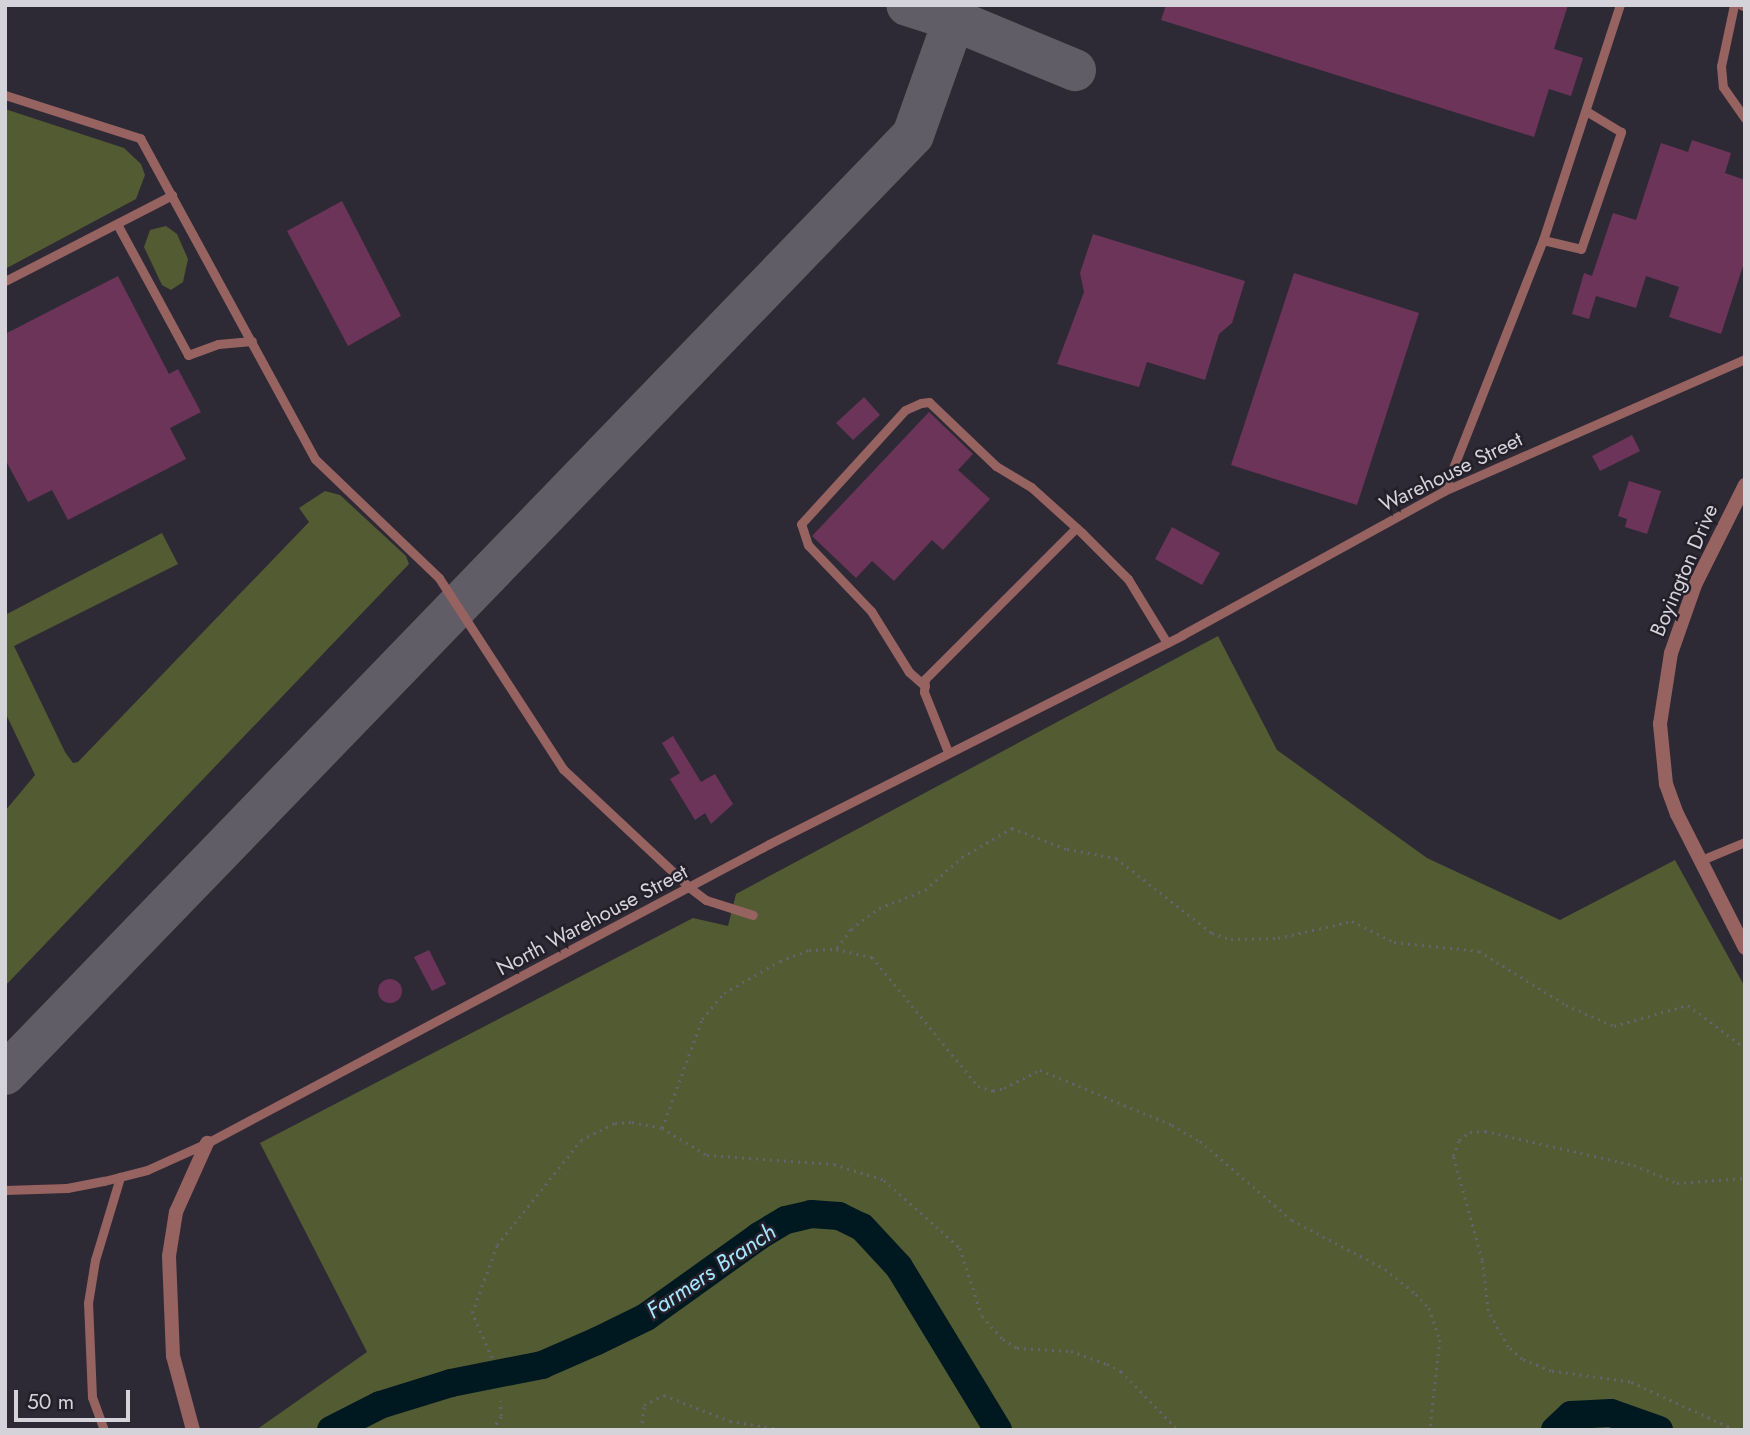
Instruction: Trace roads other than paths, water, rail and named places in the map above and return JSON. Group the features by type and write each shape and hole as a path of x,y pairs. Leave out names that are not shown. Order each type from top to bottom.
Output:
{"street":[{"name":"Boyington Drive","path":"1745,485 1696,585 1671,653 1660,724 1666,783 1699,861 1745,948"},
{"path":"193,1430 173,1356 169,1256 176,1212 207,1143"}],"lane":[{"path":"1444,491 1543,240 1620,5"},
{"path":"1734,5 1721,66 1723,87 1745,118"},
{"path":"5,95 140,138 315,460 439,578 533,726 564,769 690,888 706,900 753,915"},
{"path":"1543,240 1581,249 1621,132 1586,111"},
{"path":"5,281 172,195"},
{"path":"117,224 188,355 218,344 252,341"},
{"name":"Warehouse Street","path":"1182,635 1444,491 1745,359"},
{"path":"925,686 909,672 886,629 808,545 801,524 905,410 929,402 996,466 1031,487 1128,579 1167,643"},
{"path":"948,752 925,686 925,679 1076,528"},
{"name":"North Warehouse Street","path":"5,1190 67,1188 120,1177 207,1143 948,752 1182,635"},
{"path":"1699,861 1745,842"},
{"path":"104,1430 92,1397 88,1303 95,1260 120,1177"}],"waterway":[{"name":"Farmers Branch","path":"331,1430 380,1405 451,1383 542,1365 597,1341 646,1317 759,1236 786,1220 811,1214 839,1216 862,1227 899,1267 998,1430"},
{"name":"Farmers Branch","path":"1555,1430 1571,1415 1611,1413 1659,1430"}]}
